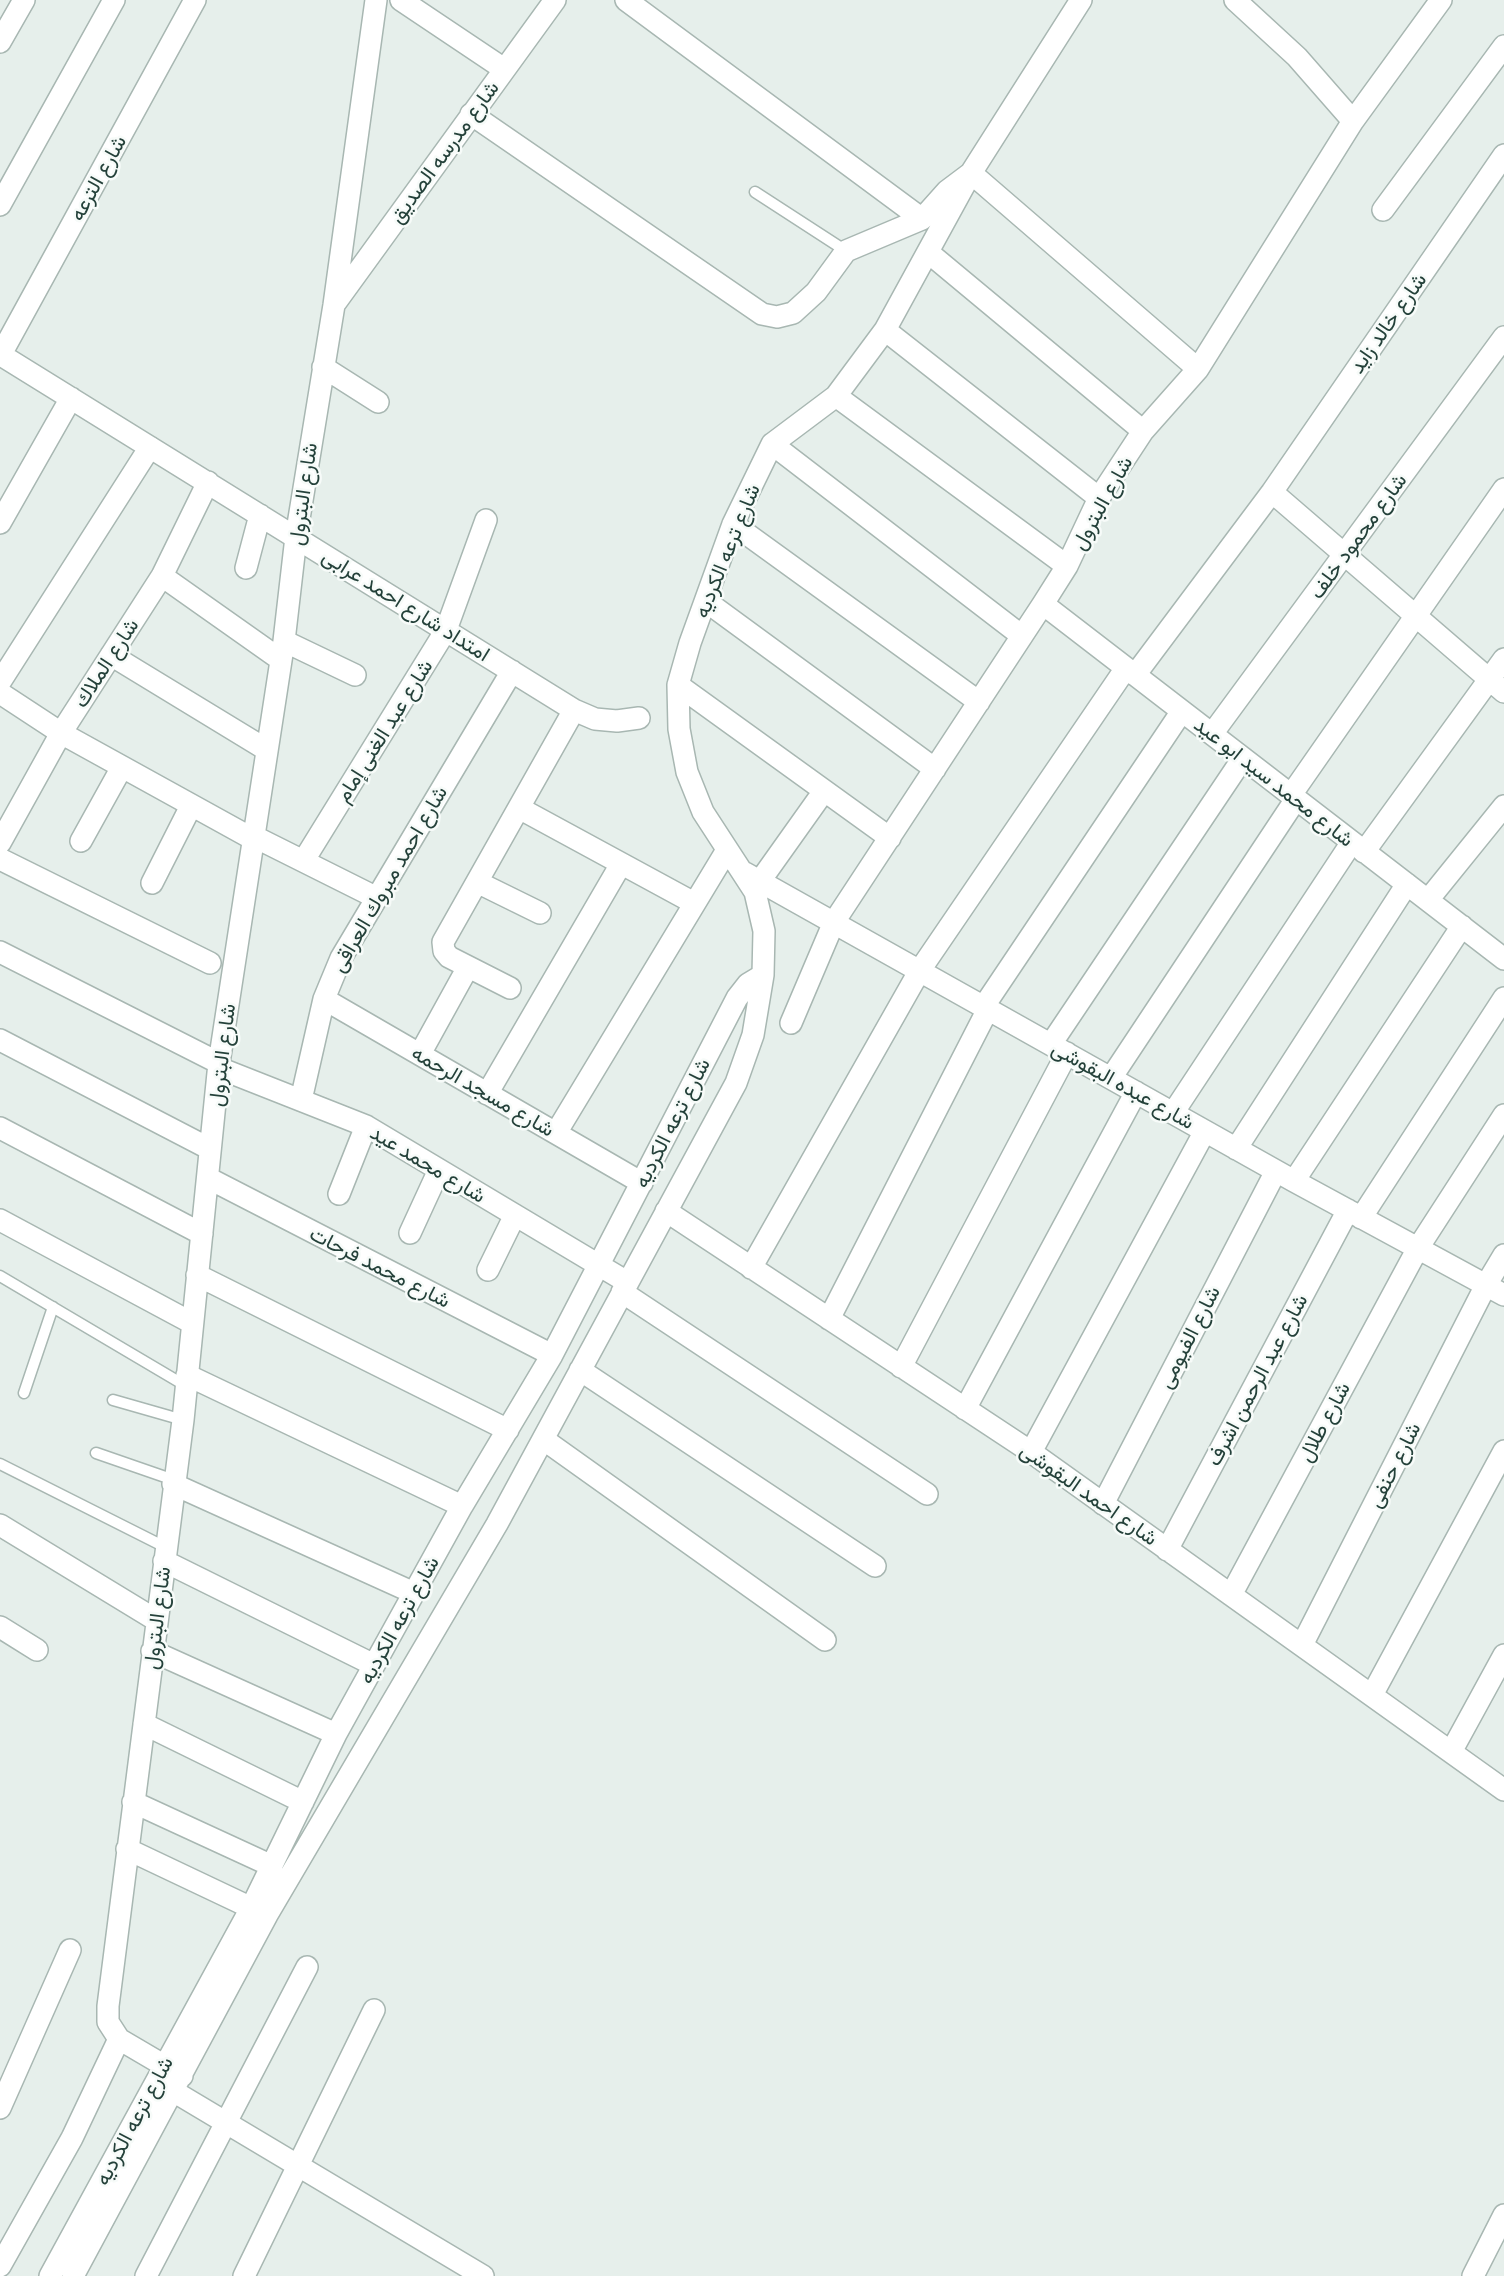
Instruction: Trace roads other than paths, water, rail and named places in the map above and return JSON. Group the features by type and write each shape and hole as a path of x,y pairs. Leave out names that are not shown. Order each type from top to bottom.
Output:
{"street":[{"path":"0,42 24,0"},
{"path":"0,205 114,0"},
{"name":"شارع الترعه","path":"0,356 195,0"},
{"name":"شارع البترول","path":"119,2039 108,2022 107,2006 183,1420 219,1066 283,650 296,537 334,305 376,0"},
{"path":"401,0 504,69"},
{"name":"شارع مدرسه الصديق","path":"334,305 555,0"},
{"path":"626,0 922,219"},
{"name":"شارع ترعه الكرديه","path":"73,2276 259,1912 490,1535 736,1083 753,1035 763,975 764,931 752,876 727,850 703,813 687,772 679,729 678,685 733,524 772,444 836,396 885,330 971,173 1081,0"},
{"path":"1235,0 1297,57 1353,121"},
{"name":"شارع البترول","path":"791,1023 834,922 1067,566 1099,498 1143,430 1198,369 1353,121 1441,0"},
{"path":"1382,210 1504,46"},
{"path":"471,114 762,314 777,317 793,313 816,292 846,251 922,219 947,191 971,173 1198,369"},
{"name":"شارع خالد زايد","path":"751,1268 920,970 1130,672 1272,492 1504,155"},
{"path":"929,253 1143,430"},
{"path":"885,330 1099,498"},
{"name":"شارع محمود خلف","path":"1212,734 1504,337"},
{"name":"امتداد شارع احمد عرابى","path":"0,356 574,710 595,719 617,721 639,718"},
{"path":"323,367 378,402"},
{"path":"836,396 1067,566"},
{"path":"0,523 71,398"},
{"path":"772,444 1023,636"},
{"path":"0,682 150,447"},
{"name":"شارع الملاك","path":"0,843 61,733 162,576 208,482"},
{"path":"1111,1078 1293,797 1504,489"},
{"path":"1272,492 1497,686"},
{"path":"246,568 260,514"},
{"name":"شارع عبد الغنى إمام","path":"304,860 446,630 486,520"},
{"path":"733,524 979,702"},
{"path":"162,576 283,650 355,675"},
{"path":"707,602 935,769"},
{"name":"شارع محمد سيد ابو عيد","path":"1043,604 1358,847 1502,954"},
{"path":"111,655 267,750"},
{"path":"1173,1113 1358,847 1497,686 1504,659"},
{"name":"شارع احمد مبروك العراقى","path":"301,1100 324,999 341,958 512,671"},
{"path":"678,685 890,838"},
{"path":"0,694 61,733 191,806 375,897"},
{"path":"510,988 449,957 443,946 574,710"},
{"path":"830,1319 986,1008 1182,712"},
{"path":"901,1367 1059,1049 1243,758"},
{"path":"81,841 122,767"},
{"path":"752,876 824,791"},
{"path":"152,883 191,806"},
{"path":"1428,900 1504,806"},
{"path":"519,808 694,904"},
{"path":"556,1133 727,850"},
{"path":"0,859 210,963"},
{"path":"487,1094 621,864"},
{"name":"شارع عبده البقوشى","path":"752,876 1236,1149 1495,1290"},
{"path":"477,881 540,913"},
{"path":"1236,1149 1407,884"},
{"name":"شارع الفيومى","path":"1103,1504 1285,1176 1462,926"},
{"name":"شارع محمد عيد","path":"0,952 219,1066 366,1126 599,1266 624,1287 926,1494"},
{"path":"420,1054 468,967"},
{"name":"شارع ترعه الكرديه","path":"259,1912 272,1866 336,1734 462,1506 552,1355 737,998 748,984 763,975"},
{"name":"شارع عبد الرحمن اشرف","path":"1167,1550 1354,1214 1504,998"},
{"name":"شارع مسجد الرحمه","path":"324,999 642,1183"},
{"path":"0,1040 211,1149"},
{"path":"965,1409 1136,1092"},
{"name":"شارع طلال","path":"1231,1595 1418,1248 1504,1115"},
{"path":"339,1194 366,1126"},
{"path":"0,1128 202,1234"},
{"path":"1031,1452 1205,1131"},
{"path":"410,1233 439,1170"},
{"name":"شارع محمد فرحات","path":"208,1178 552,1355"},
{"name":"شارع احمد البقوشى","path":"666,1211 1031,1452 1504,1790"},
{"path":"488,1270 515,1215"},
{"path":"0,1220 192,1322"},
{"name":"شارع حنفى","path":"1302,1646 1495,1290 1504,1255"},
{"path":"197,1275 508,1430"},
{"path":"580,1370 875,1566"},
{"path":"186,1380 462,1506"},
{"path":"543,1439 825,1640"},
{"path":"1371,1695 1504,1451"},
{"path":"173,1482 414,1593"},
{"path":"0,1525 156,1620"},
{"path":"165,1554 374,1665"},
{"path":"0,1627 37,1650"},
{"path":"152,1651 336,1734"},
{"path":"1451,1752 1504,1655"},
{"path":"144,1724 303,1802"},
{"path":"133,1802 272,1866"},
{"path":"127,1849 259,1912"},
{"path":"0,2108 69,1950"},
{"path":"146,2276 307,1967"},
{"path":"244,2276 374,2010"},
{"path":"0,2266 72,2138 119,2039 173,2077 226,2123 483,2276"},
{"name":"شارع ترعه الكرديه","path":"50,2276 173,2077"},
{"path":"1472,2276 1504,2216"}],"lane":[{"path":"755,192 846,251"},
{"path":"0,1276 186,1380"},
{"path":"24,1393 53,1307"},
{"path":"113,1401 183,1420"},
{"path":"96,1453 173,1482"},
{"path":"0,1464 165,1554"}]}
